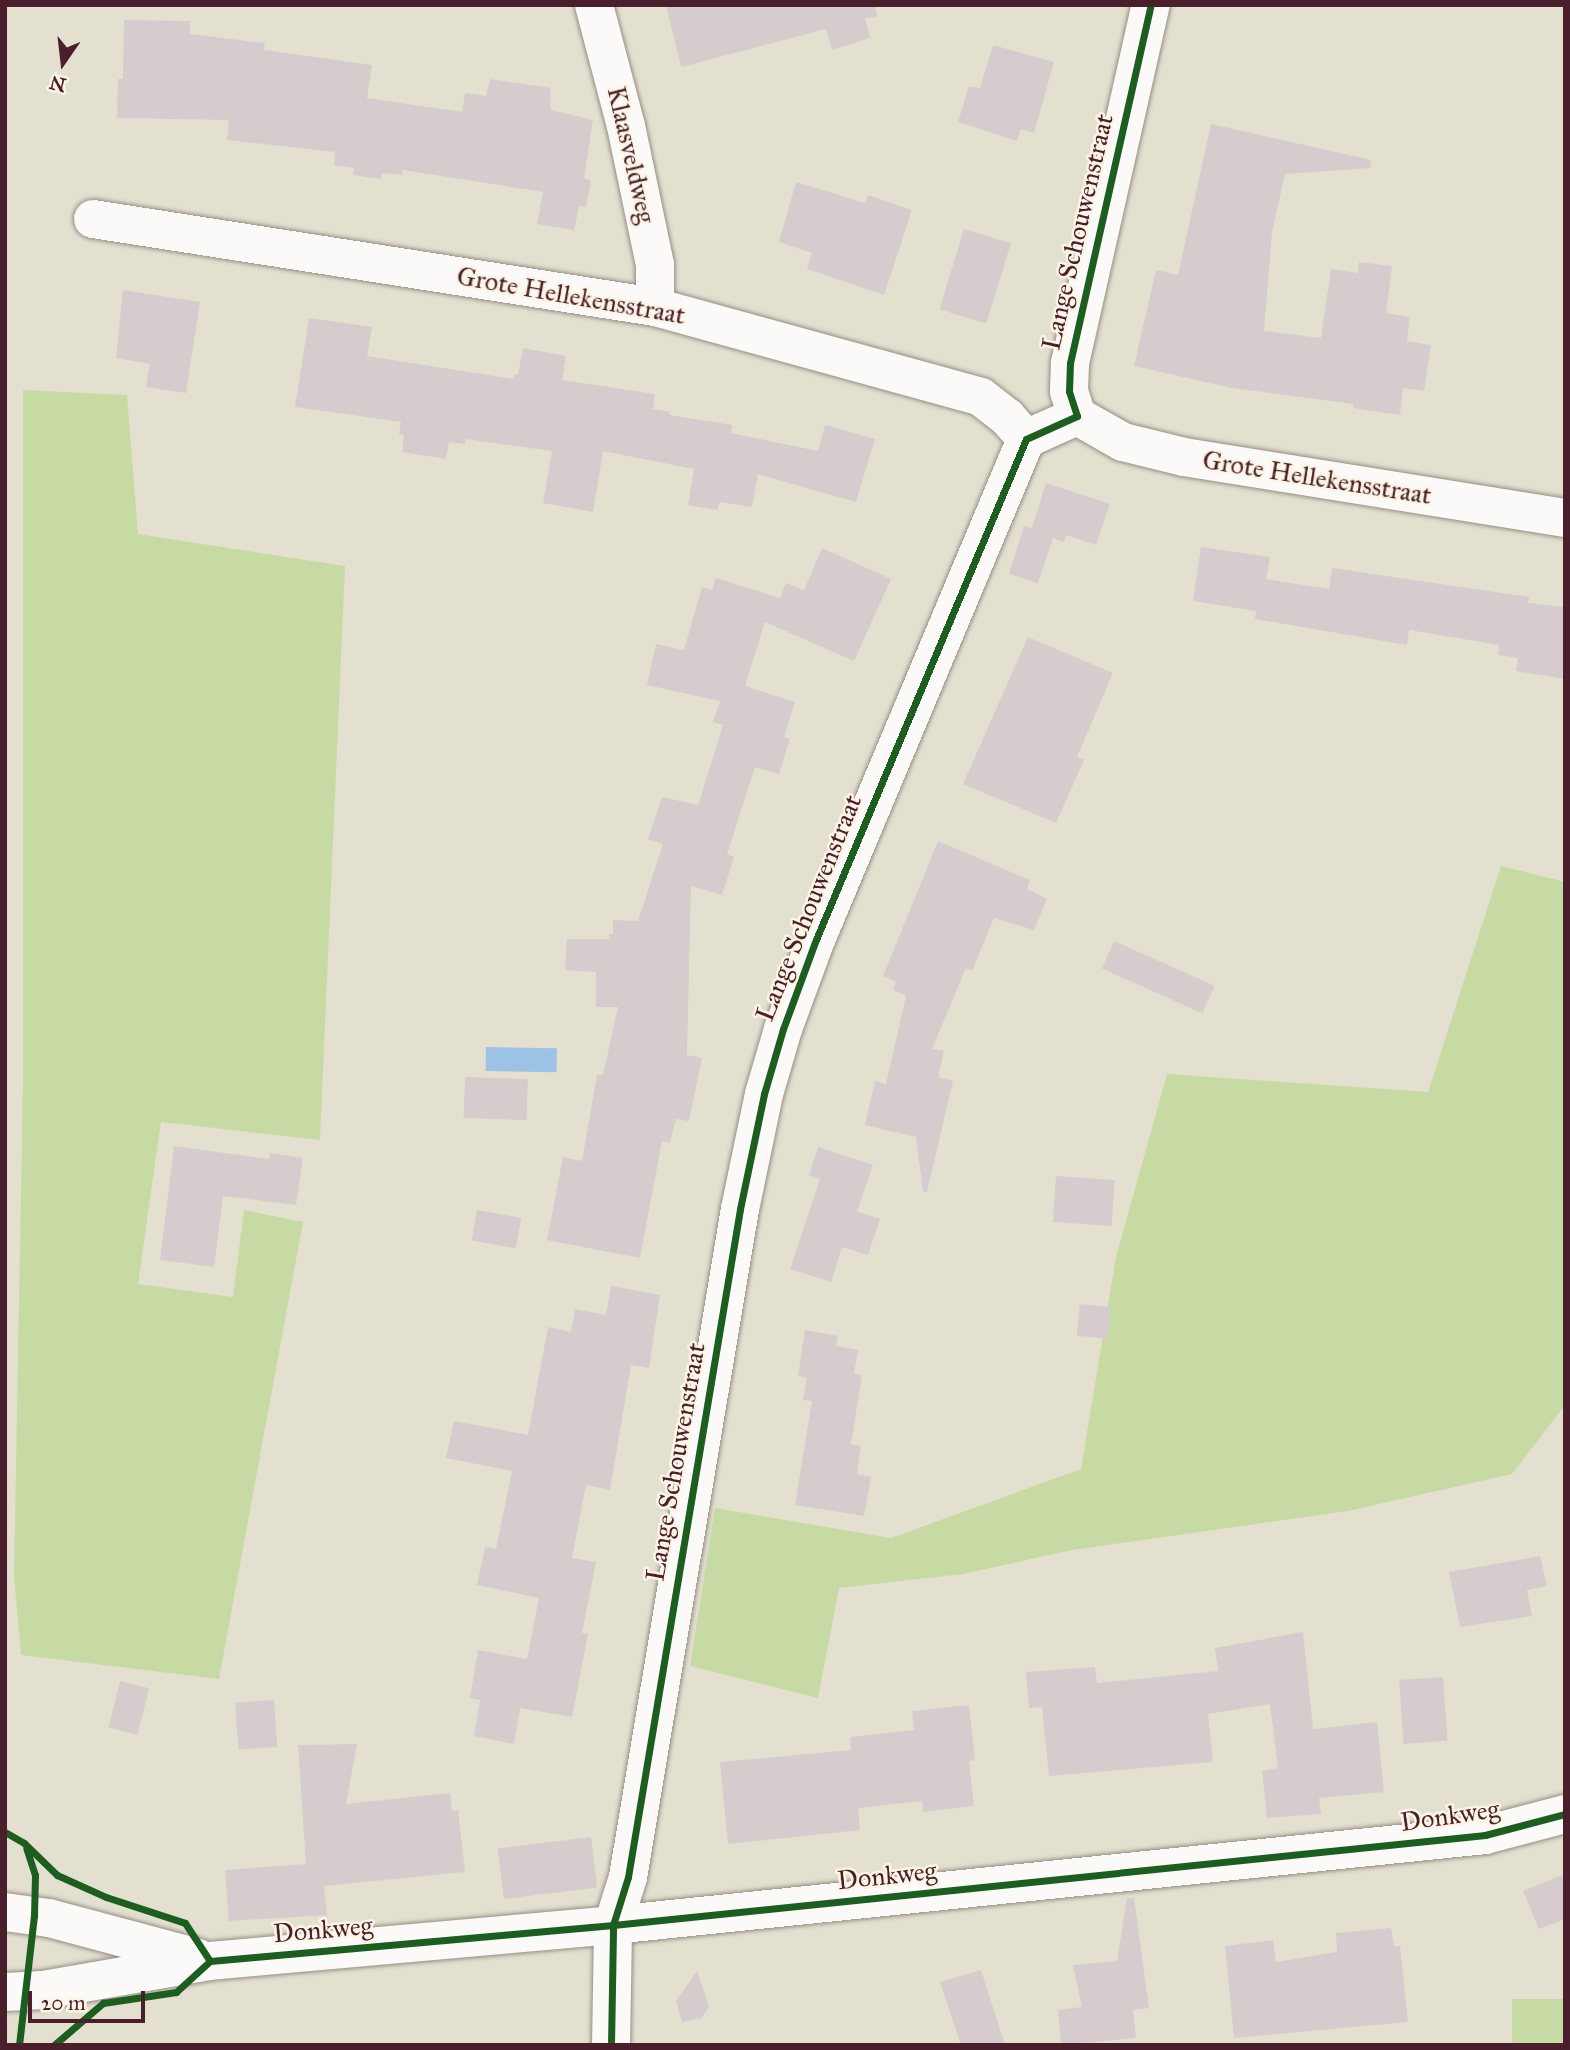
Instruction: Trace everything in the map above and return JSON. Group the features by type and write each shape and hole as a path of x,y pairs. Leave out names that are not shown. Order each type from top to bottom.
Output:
{"street":[{"name":"Klaasveldweg","path":"594,5 626,127 655,265 654,307"},
{"name":"Lange Schouwenstraat","path":"1077,416 1069,391 1070,363 1151,5"},
{"name":"Grote Hellekensstraat","path":"93,219 654,307 981,397 1007,416 1026,439"},
{"name":"Grote Hellekensstraat","path":"1077,416 1123,442 1184,457 1565,518"},
{"path":"1026,439 1077,416"},
{"name":"Lange Schouwenstraat","path":"611,2045 613,1925 628,1877 740,1209 764,1094 783,1029 815,942 1026,439"},
{"name":"Donkweg","path":"5,1992 43,1990 210,1961 613,1925 1485,1836 1565,1814"},
{"name":"Donkweg","path":"5,1912 49,1918 210,1961"}],"green space":[{"path":"23,390 127,395 138,534 345,566 320,1140 161,1122 138,1284 233,1297 244,1210 303,1222 219,1679 21,1655 14,1577 23,1083"},
{"path":"1501,866 1565,882 1565,1405 1512,1474 1348,1511 1072,1550 963,1574 839,1588 818,1698 690,1666 715,1508 891,1538 1081,1469 1116,1257 1167,1074 1428,1092"},
{"path":"1512,1999 1565,1999 1565,2045 1512,2045"}],"water":[{"path":"486,1047 557,1048 557,1072 486,1071"}],"building":[{"path":"666,5 875,5 877,16 865,19 870,38 832,50 826,29 681,67"},
{"path":"124,20 190,21 190,34 265,43 264,50 372,65 367,98 462,112 465,93 486,96 490,79 550,88 551,110 593,120 584,178 591,181 586,207 579,206 574,230 537,224 543,192 403,170 402,175 382,173 381,179 353,175 354,168 334,165 335,152 227,140 229,120 117,118 118,79 123,79"},
{"path":"993,45 1054,62 1034,133 1021,129 1017,141 958,122 969,86 980,88"},
{"path":"1211,124 1371,160 1370,168 1285,174 1272,232 1264,331 1321,338 1331,269 1358,273 1359,262 1392,266 1386,313 1410,317 1407,341 1431,345 1424,391 1403,388 1400,415 1353,408 1353,404 1232,388 1134,366 1156,270 1178,275"},
{"path":"796,182 865,203 868,195 912,210 884,295 807,269 812,253 779,242"},
{"path":"964,229 1011,243 986,324 939,309"},
{"path":"123,290 200,302 186,393 146,387 150,364 116,358"},
{"path":"309,318 372,327 367,356 513,379 514,375 518,375 523,348 566,356 562,380 655,394 653,409 670,412 669,415 732,425 731,433 818,451 825,425 875,439 856,502 758,474 752,507 720,502 717,510 688,505 694,469 603,451 593,512 543,503 552,451 465,439 465,444 449,442 446,459 402,452 404,435 399,434 401,422 295,407"},
{"path":"1046,483 1110,504 1096,545 1066,535 1064,542 1053,538 1038,583 1009,574 1024,526 1032,528"},
{"path":"1201,547 1270,557 1266,579 1329,589 1332,568 1529,597 1528,603 1565,607 1565,679 1516,671 1518,658 1498,655 1499,645 1409,630 1407,645 1255,619 1256,611 1193,601"},
{"path":"822,548 891,579 854,661 765,622 745,686 795,702 784,737 790,739 779,774 755,767 727,854 734,857 722,895 691,886 687,1055 702,1058 689,1121 676,1119 670,1143 662,1141 640,1258 547,1240 563,1157 582,1161 597,1075 603,1075 618,1007 596,1007 596,972 565,970 567,939 609,939 609,934 613,934 613,920 638,921 663,844 648,839 662,797 698,805 723,725 713,722 720,701 647,685 656,644 684,650 702,587 712,590 716,578 780,598 786,583 804,590"},
{"path":"1028,637 1113,673 1077,757 1084,760 1056,823 963,784"},
{"path":"938,841 1030,880 1027,889 1047,899 1034,930 994,918 972,971 966,968 932,1049 944,1051 938,1077 953,1081 927,1192 923,1192 916,1137 865,1125 875,1081 886,1084 906,996 893,990 896,982 883,976"},
{"path":"1114,941 1214,986 1202,1013 1102,968"},
{"path":"465,1077 528,1079 527,1120 464,1118"},
{"path":"174,1146 269,1159 270,1153 303,1158 296,1205 223,1196 214,1267 160,1260"},
{"path":"818,1147 873,1165 857,1211 880,1219 868,1255 842,1247 831,1282 790,1269 820,1179 809,1175"},
{"path":"1056,1176 1115,1180 1112,1226 1053,1222"},
{"path":"477,1210 521,1218 516,1248 472,1241"},
{"path":"611,1286 660,1295 649,1368 631,1365 610,1490 586,1485 572,1558 596,1562 582,1633 588,1634 572,1717 520,1708 514,1744 474,1736 480,1700 470,1698 478,1650 527,1659 539,1598 477,1585 485,1547 496,1549 512,1471 446,1458 454,1421 528,1435 548,1327 571,1332 575,1309 606,1315"},
{"path":"1080,1304 1111,1307 1107,1339 1077,1336"},
{"path":"805,1330 838,1336 836,1346 858,1350 854,1374 862,1375 851,1444 861,1446 857,1474 871,1477 864,1516 795,1505 812,1401 803,1400 807,1378 798,1376"},
{"path":"1540,1556 1547,1586 1527,1590 1532,1616 1460,1627 1449,1572"},
{"path":"1303,1632 1313,1729 1377,1722 1384,1792 1319,1798 1321,1814 1267,1818 1262,1771 1278,1768 1270,1704 1208,1714 1213,1762 1049,1776 1042,1707 1029,1708 1026,1672 1095,1667 1097,1683 1218,1671 1215,1648"},
{"path":"1443,1677 1447,1741 1404,1744 1399,1680"},
{"path":"120,1681 149,1688 137,1735 108,1728"},
{"path":"274,1700 277,1747 238,1750 235,1703"},
{"path":"969,1705 975,1760 969,1761 974,1806 923,1812 922,1801 858,1808 860,1830 728,1844 720,1762 851,1750 850,1737 914,1730 912,1711"},
{"path":"357,1744 346,1804 450,1793 452,1811 458,1810 465,1872 324,1886 327,1915 229,1921 225,1870 306,1864 298,1745"},
{"path":"591,1837 597,1888 504,1899 498,1848"},
{"path":"1565,1874 1565,1919 1539,1929 1523,1891"},
{"path":"1127,1898 1134,1898 1149,2008 1133,2010 1136,2038 1061,2045 1058,2010 1082,2007 1073,1965 1117,1961"},
{"path":"1391,1928 1394,1946 1400,1946 1408,2022 1234,2038 1225,1946 1273,1940 1276,1962 1337,1952 1336,1933"},
{"path":"981,1970 1005,2045 961,2045 940,1982"},
{"path":"697,1971 709,2006 702,2018 682,2022 676,2001"}],"cycle path":[{"path":"611,2045 613,1925 628,1877 740,1209 764,1094 783,1029 815,942 1026,439 1077,416 1069,391 1070,363 1151,5"},
{"path":"210,1961 613,1925 1485,1835 1565,1814"},
{"path":"5,1832 24,1843 57,1875 106,1897 185,1923 210,1961"},
{"path":"19,2045 34,1916 35,1875 26,1848"},
{"path":"54,2045 103,2003 176,1992 210,1961"}]}
